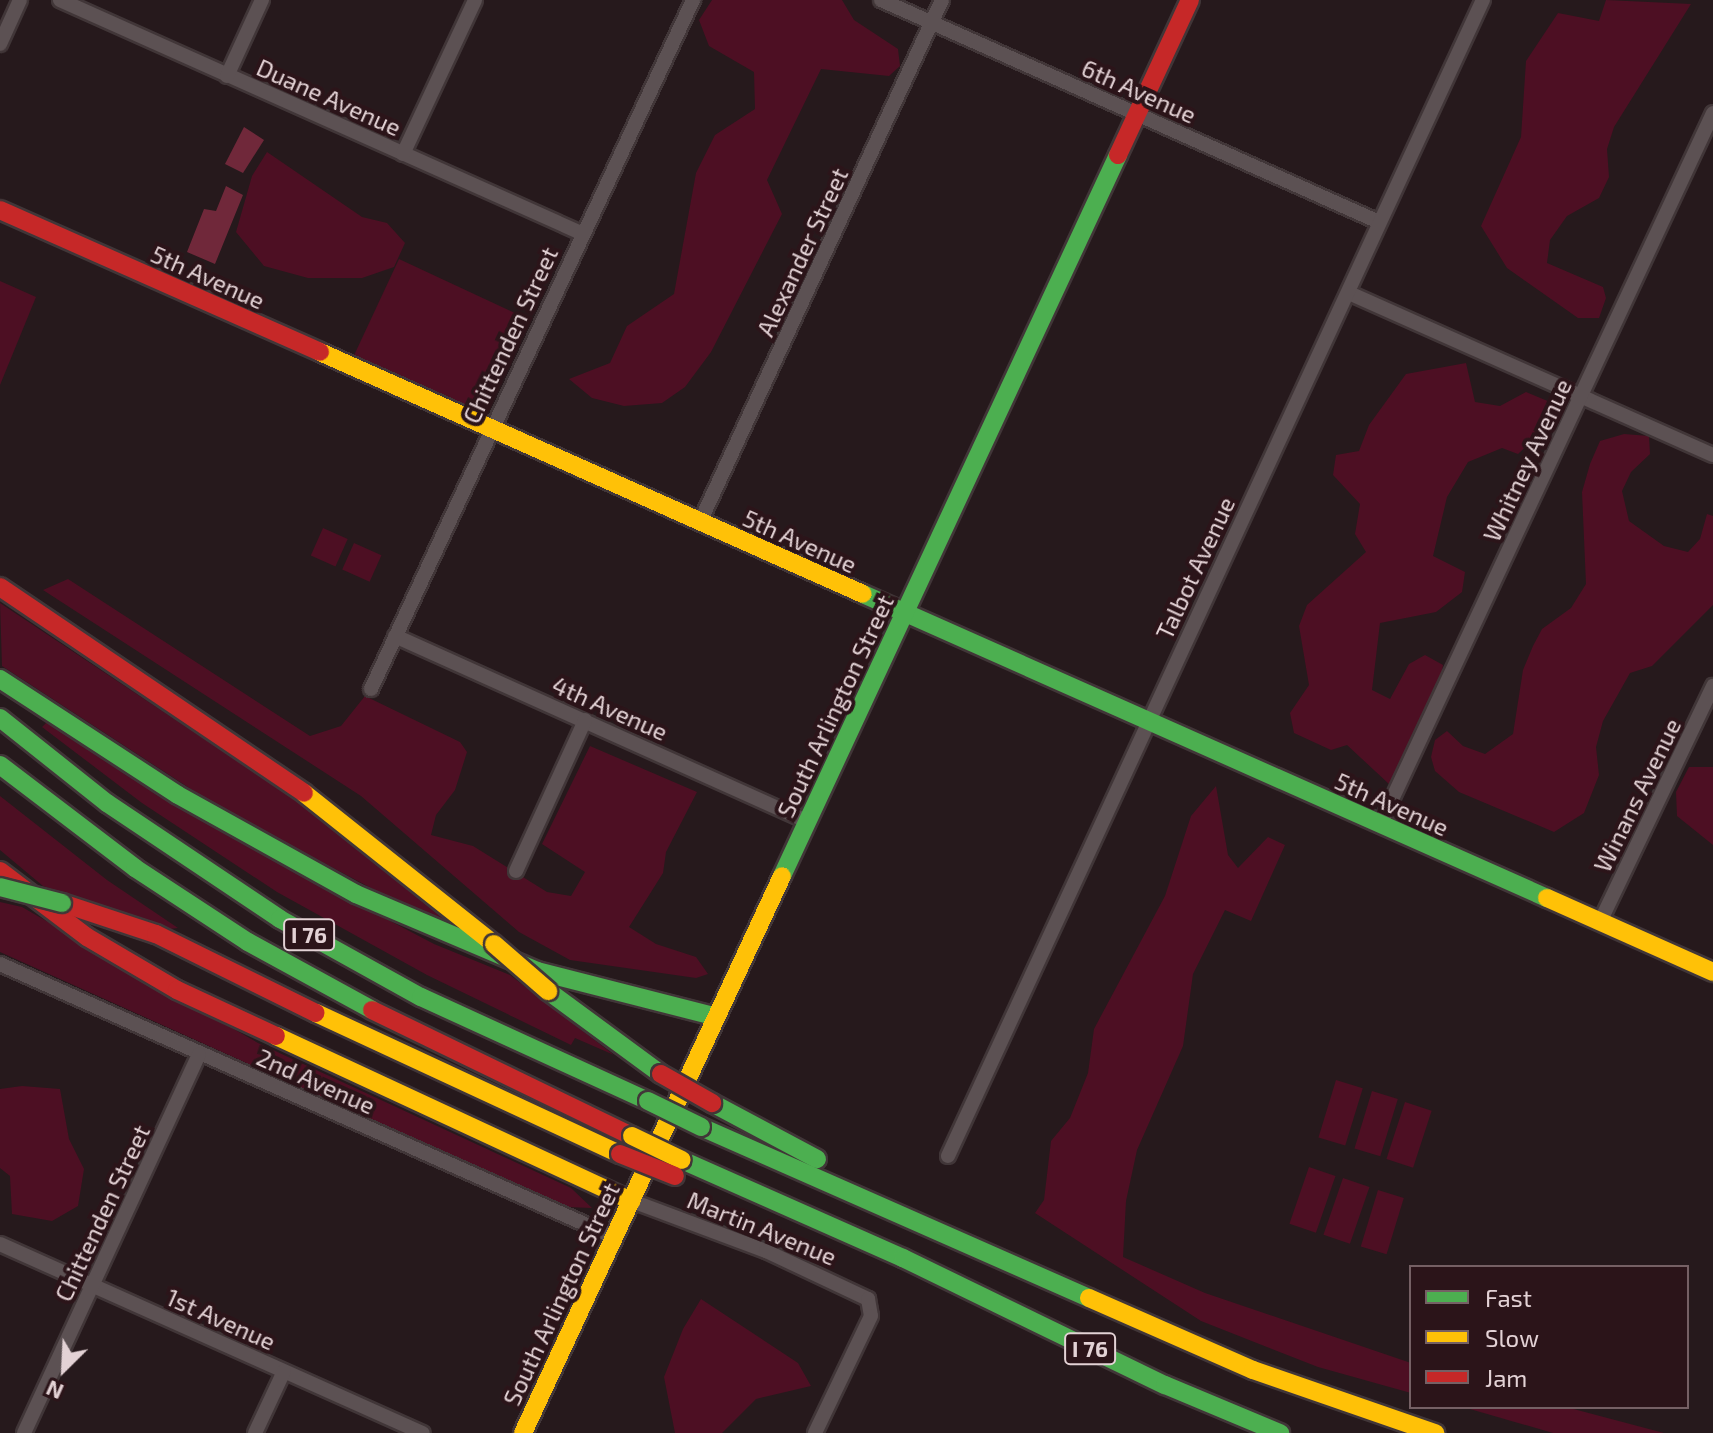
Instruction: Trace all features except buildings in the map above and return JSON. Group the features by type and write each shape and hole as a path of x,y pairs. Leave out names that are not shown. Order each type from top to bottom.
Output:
{"main road":[{"name":"South Arlington Street","path":"523,1433 632,1201 713,1016 905,614 1190,0"},
{"name":"5th Avenue","path":"0,210 1713,972"},
{"path":"0,587 335,814 548,991 661,1074 1016,1265"},
{"path":"0,679 178,795 356,894 537,971 713,1016"},
{"name":"I 76","path":"0,718 107,803 280,919 421,997 701,1127 1253,1370 1435,1433"},
{"name":"I 76","path":"0,765 135,868 248,942 416,1035 632,1136 680,1168 903,1258 1165,1385 1280,1433"},
{"path":"0,871 87,937 177,990 632,1201"},
{"path":"0,887 62,903 166,939 380,1045 620,1154 680,1168"}],"street":[{"path":"0,44 20,0"},
{"name":"Duane Avenue","path":"60,0 581,233"},
{"path":"227,76 262,0"},
{"path":"403,154 475,0"},
{"name":"Chittenden Street","path":"371,689 581,233 693,0"},
{"name":"6th Avenue","path":"881,0 1379,222"},
{"name":"Alexander Street","path":"700,522 942,0"},
{"name":"Talbot Avenue","path":"948,1156 1483,0"},
{"name":"Whitney Avenue","path":"1380,825 1713,113"},
{"path":"1349,293 1713,455"},
{"name":"4th Avenue","path":"395,636 807,821"},
{"name":"Winans Avenue","path":"1600,922 1713,686"},
{"path":"516,871 585,720"},
{"name":"2nd Avenue","path":"0,964 614,1237"},
{"name":"Chittenden Street","path":"24,1433 199,1055"},
{"name":"Martin Avenue","path":"632,1201 766,1251 871,1303 871,1316 815,1433"},
{"name":"1st Avenue","path":"0,1244 423,1433"},
{"path":"255,1433 284,1371"}],"shaded area":[{"path":"712,0 842,0 854,20 898,49 900,66 889,76 821,69 767,180 782,214 711,352 685,387 662,403 624,406 592,398 569,379 610,363 627,326 674,294 696,173 715,135 755,109 754,72 709,46 699,20"},
{"path":"1606,0 1691,4 1614,127 1607,149 1609,177 1599,198 1567,216 1550,240 1547,263 1603,287 1606,298 1599,318 1578,318 1507,268 1481,226 1521,137 1526,61 1558,13 1599,21"},
{"path":"244,127 264,140 243,173 225,164"},
{"path":"267,152 362,217 387,223 405,243 394,267 362,278 308,278 264,266 236,232 252,176"},
{"path":"226,186 243,195 215,264 187,252 204,209 216,211"},
{"path":"399,259 529,319 482,420 352,360"},
{"path":"0,281 36,297 0,385"},
{"path":"1466,363 1475,402 1500,406 1526,392 1550,402 1536,437 1518,454 1502,448 1468,462 1447,497 1433,556 1465,572 1462,592 1436,612 1380,623 1372,690 1390,699 1409,664 1425,655 1443,665 1439,688 1389,784 1347,745 1331,750 1294,733 1290,713 1309,685 1299,626 1307,605 1366,552 1355,534 1360,504 1333,475 1336,455 1359,451 1369,425 1406,374"},
{"path":"1624,434 1649,436 1650,454 1631,472 1622,491 1629,521 1664,546 1688,552 1700,539 1707,514 1713,516 1713,605 1652,666 1630,673 1603,721 1596,747 1599,775 1584,813 1554,832 1459,792 1435,771 1431,757 1435,740 1447,731 1463,746 1485,754 1513,734 1523,670 1533,646 1542,629 1571,608 1586,584 1582,492 1590,464 1600,441"},
{"path":"323,528 348,539 335,566 311,555"},
{"path":"354,543 381,555 370,582 342,569"},
{"path":"68,579 310,736 341,726 365,696 460,742 467,752 455,790 436,815 431,835 473,846 547,892 571,896 585,872 542,844 590,746 697,792 666,852 663,873 629,927 656,944 696,957 708,974 696,978 570,960 519,932 361,796 43,590"},
{"path":"0,603 311,810 459,929 422,915 220,808 2,666"},
{"path":"47,722 227,835 434,944 510,975 614,1055 575,1038 571,1045 427,975 277,892 142,803 42,727"},
{"path":"1689,767 1713,767 1713,845 1677,816 1676,792"},
{"path":"1216,786 1228,855 1238,868 1268,837 1285,845 1251,921 1225,910 1193,974 1183,1046 1137,1150 1126,1201 1123,1257 1205,1293 1409,1362 1409,1392 1318,1367 1201,1321 1035,1213 1044,1200 1051,1141 1070,1118 1088,1073 1094,1029 1165,896 1191,816"},
{"path":"0,796 107,880 178,928 161,930 43,886 0,850"},
{"path":"0,902 22,907 258,1043 571,1188 592,1208 567,1207 0,952"},
{"path":"1336,1080 1363,1088 1345,1146 1318,1137"},
{"path":"22,1086 60,1089 69,1139 84,1169 78,1206 52,1221 12,1214 10,1176 0,1168 0,1089"},
{"path":"1372,1091 1398,1099 1380,1156 1354,1148"},
{"path":"1405,1102 1432,1111 1413,1168 1386,1159"},
{"path":"1309,1167 1335,1176 1316,1233 1289,1224"},
{"path":"1343,1178 1369,1187 1350,1244 1323,1235"},
{"path":"1378,1190 1404,1198 1387,1254 1361,1246"},
{"path":"701,1299 798,1363 811,1386 756,1399 722,1433 675,1433 664,1377 683,1329"},
{"path":"1470,1409 1574,1409 1664,1433 1553,1433"}],"traffic: fast":[{"path":"782,876 1118,155"},
{"path":"863,594 1547,898"},
{"path":"0,679 178,795 356,894 537,971 713,1016"},
{"path":"0,718 107,803 280,919 421,997 648,1101"},
{"path":"0,765 135,868 248,942 372,1010"},
{"path":"0,887 62,903"},
{"path":"548,991 661,1074"},
{"path":"648,1101 701,1127"},
{"path":"712,1103 817,1159"},
{"path":"701,1127 1089,1298"},
{"path":"684,1161 903,1258 1165,1385 1280,1433"}],"traffic: slow":[{"path":"320,352 863,594"},
{"path":"304,793 494,944"},
{"path":"523,1433 782,876"},
{"path":"1547,898 1713,972"},
{"path":"494,944 548,991"},
{"path":"316,1013 620,1154"},
{"path":"276,1036 632,1201"},
{"path":"632,1136 682,1160"},
{"path":"1089,1298 1253,1370 1435,1433"}],"traffic: jam":[{"path":"1118,155 1190,0"},
{"path":"0,210 320,352"},
{"path":"0,587 304,793"},
{"path":"0,871 87,937 177,990 276,1036"},
{"path":"62,903 156,934 316,1013"},
{"path":"372,1010 632,1136"},
{"path":"661,1074 712,1103"},
{"path":"620,1154 675,1176"}]}
